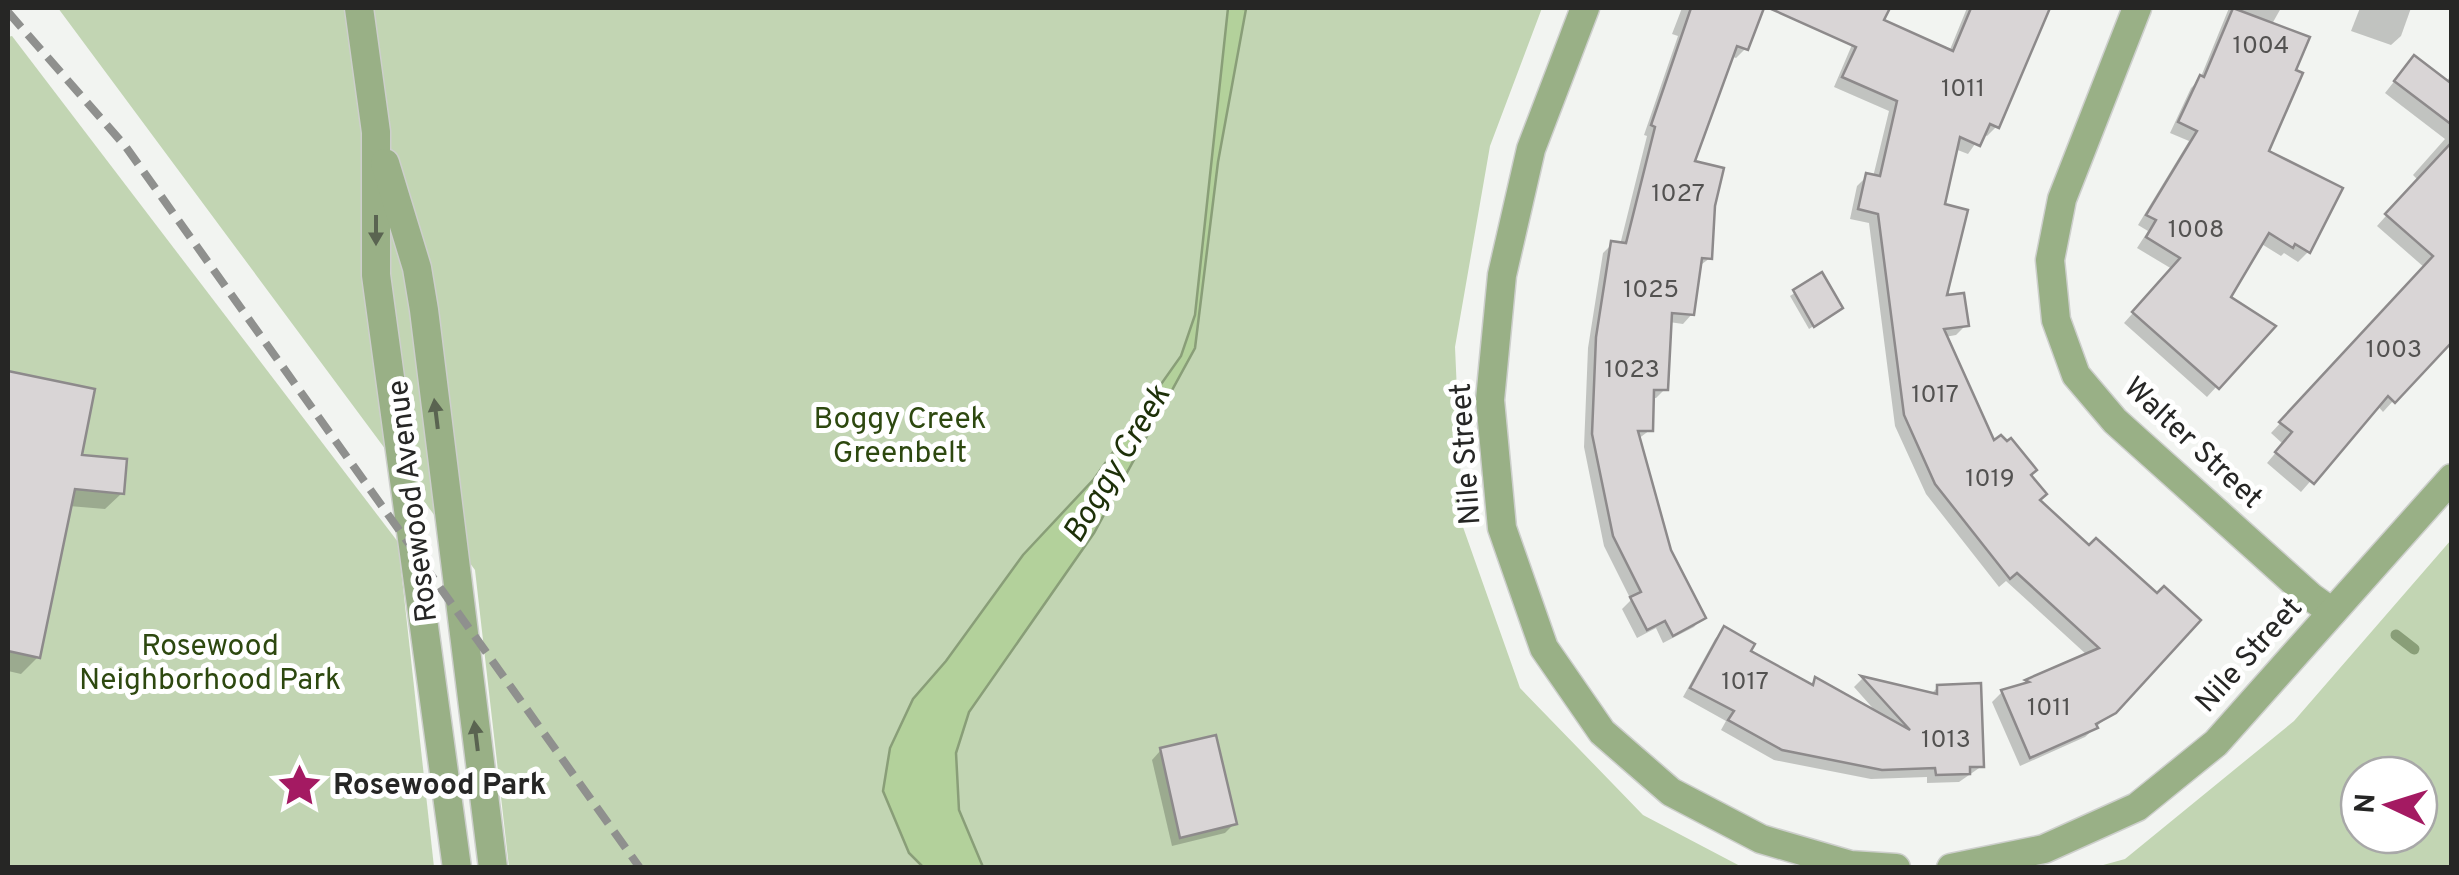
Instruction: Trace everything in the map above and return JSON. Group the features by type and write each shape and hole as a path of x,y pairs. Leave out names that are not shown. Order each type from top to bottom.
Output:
{"street":[{"name":"Rosewood Avenue","path":"360,8 376,132 376,274 457,868"},
{"name":"Nile Street","path":"1585,8 1531,149 1502,275 1490,400 1502,528 1544,648 1602,732 1671,792 1761,839 1850,864 1896,868"},
{"name":"Walter Street","path":"2137,8 2062,199 2050,260 2056,320 2076,375 2115,421 2332,612"},
{"name":"Rosewood Avenue","path":"376,132 417,268 424,310 493,868"},
{"name":"Nile Street","path":"1951,868 2044,849 2137,807 2216,743 2452,478"}],"green space":[{"name":"Boggy Creek Greenbelt","path":"58,8 1542,8 1490,146 1455,347 1463,527 1520,688 1643,815 1742,867 509,867 475,570"},
{"name":"Rosewood Neighborhood Park","path":"12,36 398,542 434,867 8,868 8,37"},
{"path":"2451,540 2451,867 2096,867 2125,859 2294,721"}],"water":[{"name":"Boggy Creek","path":"1228,8 1246,9 1218,162 1195,348 1094,533 969,712 956,753 959,810 983,867 923,867 909,853 883,791 890,748 913,699 946,661 1023,555 1094,479 1181,356 1195,315"}],"building":[{"path":"1691,8 1764,8 1748,50 1737,46 1695,161 1724,168 1715,206 1712,259 1702,258 1694,315 1672,313 1668,390 1654,390 1653,431 1638,431 1671,550 1706,618 1673,636 1665,621 1647,630 1630,597 1641,592 1613,536 1592,434 1596,337 1611,241 1626,243 1655,127 1651,125"},
{"path":"1769,8 1890,8 1884,20 1953,51 1971,8 2050,8 1999,128 1990,124 1980,146 1960,137 1945,204 1968,210 1947,295 1964,293 1969,326 1944,329 1994,440 2001,435 2007,441 2011,438 2037,470 2031,475 2047,494 2040,500 2089,545 2096,538 2157,593 2164,586 2201,620 2116,713 2096,724 2098,728 2030,758 2001,690 2029,682 2025,680 2099,648 2017,573 2010,579 1935,484 1904,415 1878,214 1858,209 1866,173 1880,176 1897,101 1842,77 1856,47"},
{"path":"2233,8 2310,37 2296,70 2303,73 2269,151 2343,188 2310,253 2269,233 2231,297 2276,326 2219,389 2132,312 2180,258 2146,237 2156,220 2146,215 2197,131 2178,122 2200,75 2204,77"},
{"path":"2414,55 2452,84 2452,125 2394,81"},
{"path":"2452,142 2452,342 2395,403 2388,396 2314,484 2275,452 2292,432 2279,422 2433,256 2385,214"},
{"path":"1822,272 1843,308 1814,327 1793,290"},
{"path":"8,371 95,389 82,455 127,459 124,494 75,489 40,658 8,651"},
{"path":"1724,626 1755,644 1751,651 1813,685 1815,677 1910,730 1861,676 1937,694 1937,685 1981,683 1984,767 1970,767 1970,774 1936,775 1935,768 1882,770 1782,750 1728,720 1734,711 1690,688"},
{"path":"1216,735 1237,824 1180,838 1160,748"}],"waterway":[{"path":"2396,635 2414,649"}],"railway":[{"path":"8,12 126,147 640,868"}],"place":[{"name":"Rosewood Park","path":"300,786"}]}
